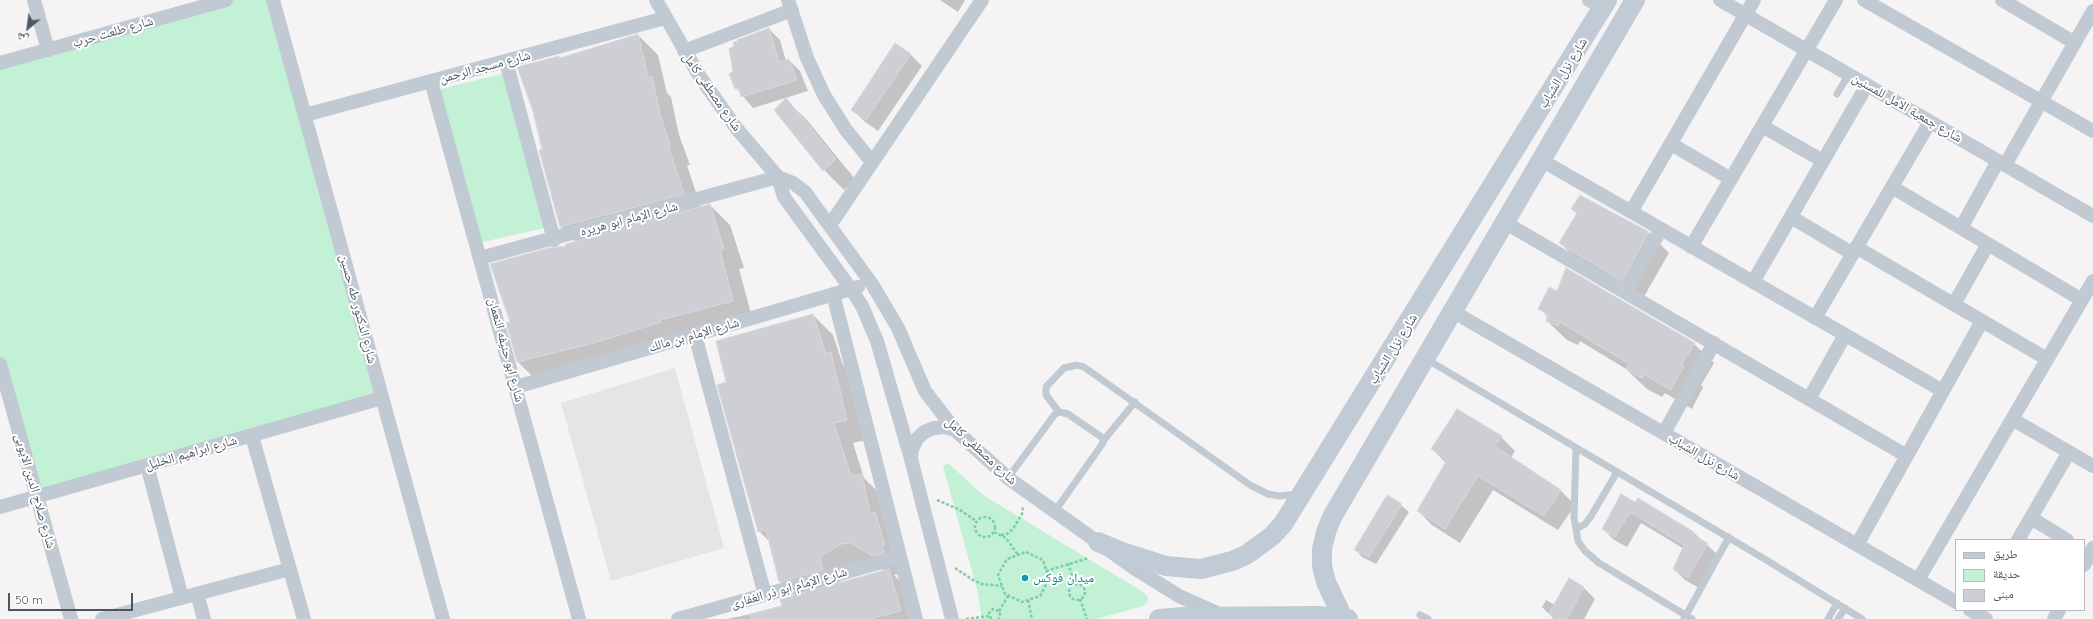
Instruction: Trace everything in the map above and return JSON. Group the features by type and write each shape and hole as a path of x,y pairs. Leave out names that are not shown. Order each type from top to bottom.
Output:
{"street":[{"path":"34,0 48,50"},
{"name":"شارع طلعت حرب","path":"0,63 226,0"},
{"name":"شارع الدكتور طه حسين","path":"273,0 443,619"},
{"name":"شارع مصطفى كامل","path":"656,0 684,51 733,123 778,177 799,187 830,225 872,284 898,328 928,396 955,430 1008,478 1150,579 1179,596 1226,617"},
{"path":"830,225 982,0"},
{"name":"شارع نزل الشباب","path":"1345,618 1326,582 1322,566 1322,549 1326,532 1332,517 1424,358 1636,0"},
{"name":"شارع جمعية الامل للمسنين","path":"1720,0 2093,216"},
{"path":"1631,212 1754,0"},
{"path":"1691,247 1836,0"},
{"path":"1864,0 2093,131"},
{"path":"2002,0 2075,43"},
{"name":"شارع نزل الشباب","path":"1105,547 1166,566 1201,569 1217,566 1246,554 1272,536 1283,524 1306,491 1397,342 1600,2"},
{"path":"684,51 790,5 807,58 824,96 846,130 872,162"},
{"path":"1961,228 2041,101 2093,11"},
{"name":"شارع مسجد الرحمن","path":"305,115 665,18"},
{"path":"506,61 554,240"},
{"name":"شارع ابو حنيفه النعمان","path":"431,82 579,619"},
{"path":"1753,282 1867,85"},
{"path":"1815,318 1930,122"},
{"path":"1762,126 1823,161"},
{"path":"1671,144 1731,179"},
{"path":"1541,160 1943,391"},
{"name":"شارع مصطفى كامل","path":"778,177 781,191 788,203 862,306 877,341 911,459 952,619"},
{"name":"شارع الإمام ابو هريره","path":"480,258 554,240 778,177"},
{"path":"1892,187 2082,300"},
{"path":"1790,217 1954,304 2047,359"},
{"path":"1504,222 1907,456"},
{"path":"1625,292 1661,229"},
{"path":"1954,304 1988,244"},
{"path":"1918,580 2093,281"},
{"name":"شارع الإمام بن مالك","path":"516,387 833,294 872,284"},
{"path":"833,294 916,619"},
{"name":"شارع نزل الشباب","path":"1452,311 1955,601"},
{"path":"1857,545 1982,321"},
{"path":"695,335 765,595"},
{"path":"1809,399 1845,335"},
{"path":"1397,342 1424,358"},
{"path":"1664,433 1714,343"},
{"name":"شارع صلاح الدين الايوبى","path":"1,368 71,619"},
{"name":"شارع ابراهيم الخليل","path":"0,507 382,398"},
{"path":"2012,419 2093,466"},
{"path":"911,459 912,449 917,439 924,432 934,428 945,427 955,430"},
{"path":"252,436 304,619"},
{"path":"2019,539 2069,452"},
{"path":"147,465 182,598"},
{"path":"2031,518 2065,539"},
{"name":"شارع الإمام ابو ذر الغفارى","path":"678,619 900,557"},
{"path":"102,619 290,569"},
{"path":"197,594 204,619"},
{"path":"1159,619 1184,616 1345,618"}],"lane":[{"path":"1837,94 1849,74"},
{"path":"1424,358 1729,537 1862,619"},
{"path":"1103,441 1102,437 1068,414 1059,412 1046,395 1045,389 1059,372 1070,366 1084,367 1259,490 1279,496 1306,491"},
{"path":"1055,512 1103,441 1135,402"},
{"path":"1008,478 1055,414 1059,412"},
{"path":"1576,448 1573,508 1578,541 1585,551 1599,563 1687,618 1729,537"},
{"path":"1576,529 1585,524 1591,516 1617,472"},
{"path":"1828,619 1837,603"},
{"path":"1838,619 1845,608"},
{"path":"1420,615 1428,619"}],"path":[{"path":"1001,535 1007,534 1018,523 1022,514 1026,491"},
{"path":"919,493 951,505 976,521"},
{"path":"989,516 995,523 994,532 987,537 978,534 976,530 976,521 980,518 989,516"},
{"path":"994,532 1001,535 1011,543 1018,555"},
{"path":"1046,571 1105,547"},
{"path":"1026,552 1043,560 1049,580 1040,596 1022,602 1005,594 998,575 1007,559 1018,555 1026,552"},
{"path":"935,553 973,580 982,584 1002,586"},
{"path":"1068,563 1075,584 1082,587 1084,590 1083,597 1080,599"},
{"path":"1075,584 1070,589 1070,596 1073,599 1080,599"},
{"path":"999,619 999,611 1008,596"},
{"path":"1080,599 1086,619"},
{"path":"1028,600 1032,619"},
{"path":"989,616 991,610 999,611"},
{"path":"962,619 989,616"}],"shaded area":[{"path":"675,368 724,548 611,581 561,403"}],"green space":[{"path":"226,0 273,0 382,398 37,496 0,364 0,63"},
{"path":"505,73 545,228 478,243 437,90"},
{"path":"948,463 983,495 1143,592 1148,597 1148,601 1143,606 1096,619 982,619 978,593 943,466"}],"building":[{"path":"769,28 779,62 789,59 797,80 741,97 739,88 735,89 729,74 733,71 729,49 734,46 733,42"},
{"path":"638,34 648,77 652,76 660,114 670,145 668,145 684,194 560,227 539,150 542,149 532,108 517,67 559,56 560,58"},
{"path":"895,43 911,54 866,120 851,110"},
{"path":"786,98 836,159 823,171 774,110"},
{"path":"1580,195 1649,232 1622,281 1559,243 1577,213 1571,209"},
{"path":"710,204 724,249 720,250 733,301 660,320 661,322 594,343 517,362 506,323 510,322 490,264 548,248 566,246 566,244"},
{"path":"1566,268 1695,343 1681,365 1684,366 1671,390 1644,374 1642,378 1626,369 1629,364 1560,322 1558,326 1546,321 1548,314 1538,309 1549,287 1557,291"},
{"path":"813,314 826,354 831,352 847,420 834,423 851,476 862,474 870,513 875,512 885,545 882,546 884,553 873,556 850,543 841,544 820,557 823,570 779,582 766,530 758,532 717,385 726,382 716,341"},
{"path":"1457,409 1502,436 1495,446 1561,490 1544,516 1478,476 1445,529 1417,511 1447,460 1431,449"},
{"path":"1621,494 1635,502 1638,498 1694,532 1692,535 1708,543 1688,578 1673,569 1684,545 1630,512 1615,537 1602,529"},
{"path":"1387,495 1402,504 1369,557 1354,550"},
{"path":"889,569 901,611 869,619 751,619 750,614 782,606 780,599"},
{"path":"1569,578 1584,587 1567,619 1557,619 1549,613"}],"place":[{"name":"ميدان فوكس","path":"1025,578"}]}
